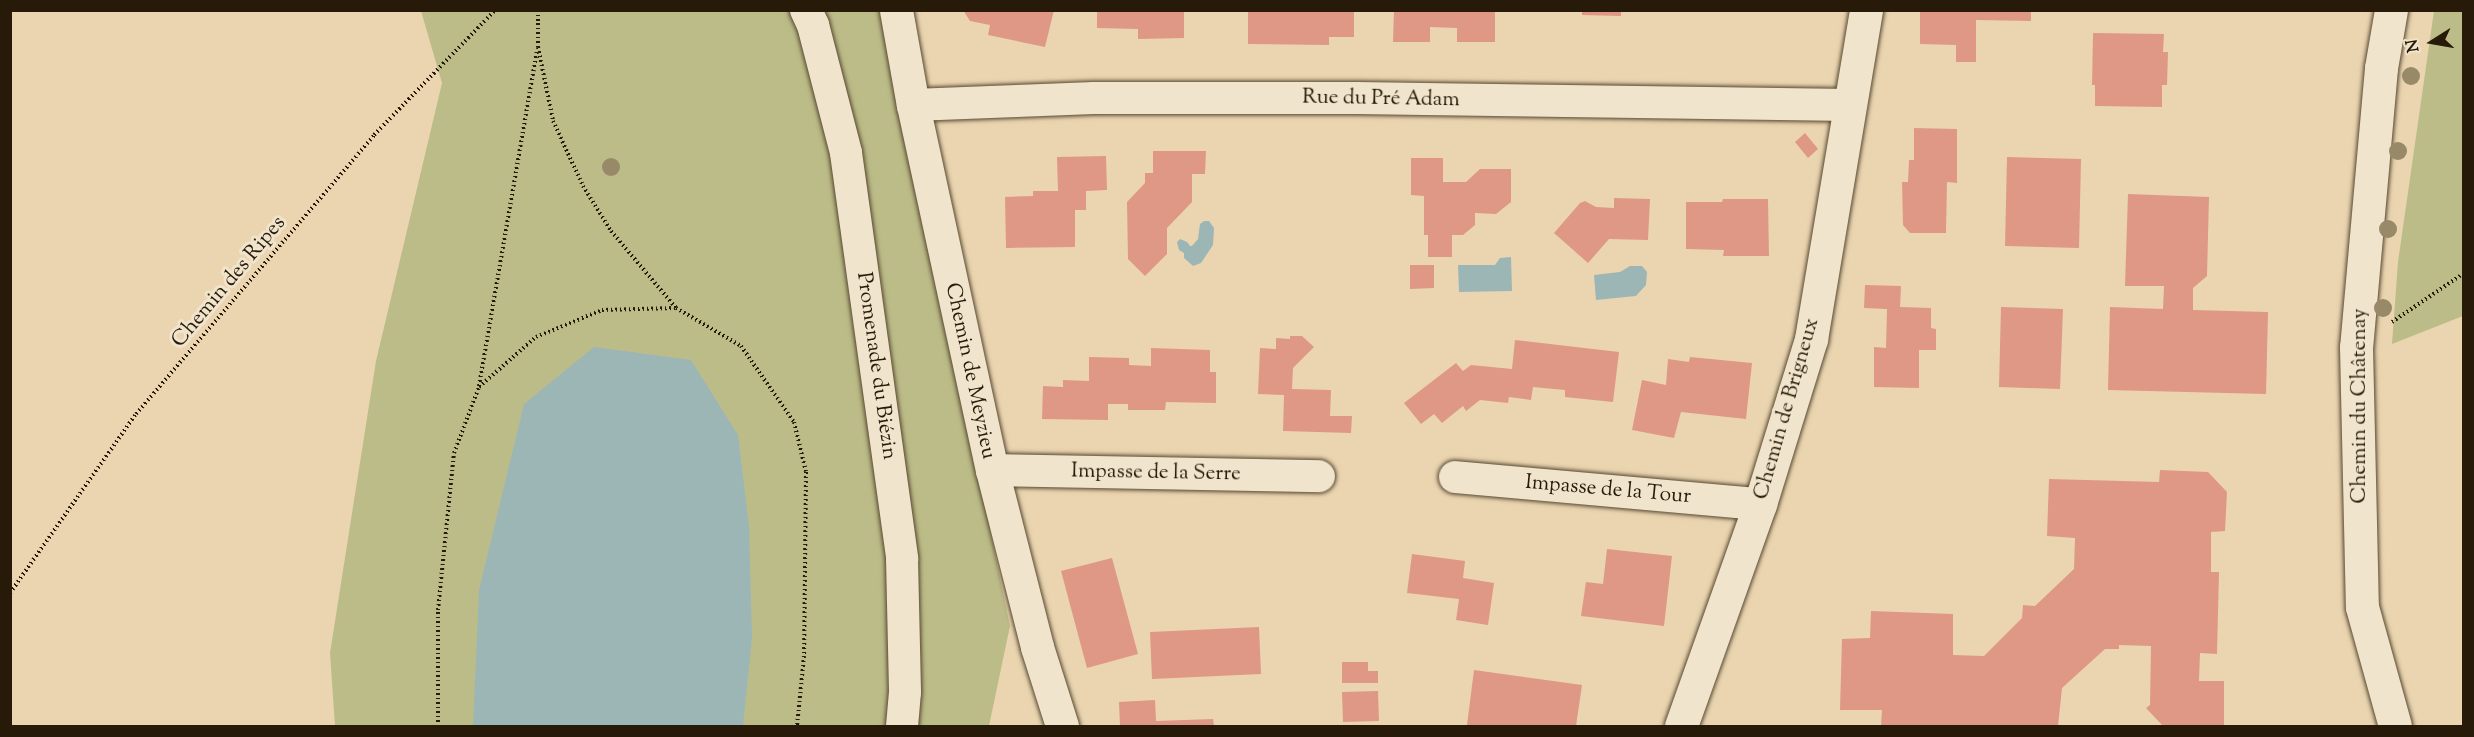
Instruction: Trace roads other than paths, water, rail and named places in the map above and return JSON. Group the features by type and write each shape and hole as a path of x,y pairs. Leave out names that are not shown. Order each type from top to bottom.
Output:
{"street":[{"name":"Promenade du Biézin","path":"806,10 813,26 846,153 900,547 905,692 902,726"},
{"name":"Chemin de Meyzieu","path":"896,10 913,105 992,470 1037,647 1062,726"},
{"name":"Chemin de Brigneux","path":"1682,726 1760,504 1811,339 1866,10"},
{"name":"Chemin du Châtenay","path":"2391,10 2381,68 2356,347 2362,608 2395,726"},
{"name":"Rue du Pré Adam","path":"913,105 1094,98 1356,98 1850,105"},
{"name":"Impasse de la Serre","path":"992,470 1319,476"},
{"name":"Impasse de la Tour","path":"1455,477 1760,504"}],"water":[{"path":"1209,221 1214,228 1213,245 1201,263 1193,266 1184,258 1184,253 1179,250 1177,242 1180,239 1192,246 1198,239 1200,224"},
{"path":"1511,257 1512,291 1459,292 1458,265 1495,265 1500,258"},
{"path":"1630,266 1642,266 1647,272 1646,285 1636,296 1596,300 1594,275 1620,272"},
{"path":"594,347 691,360 738,435 749,526 752,638 743,726 473,726 479,590 524,404"}]}
